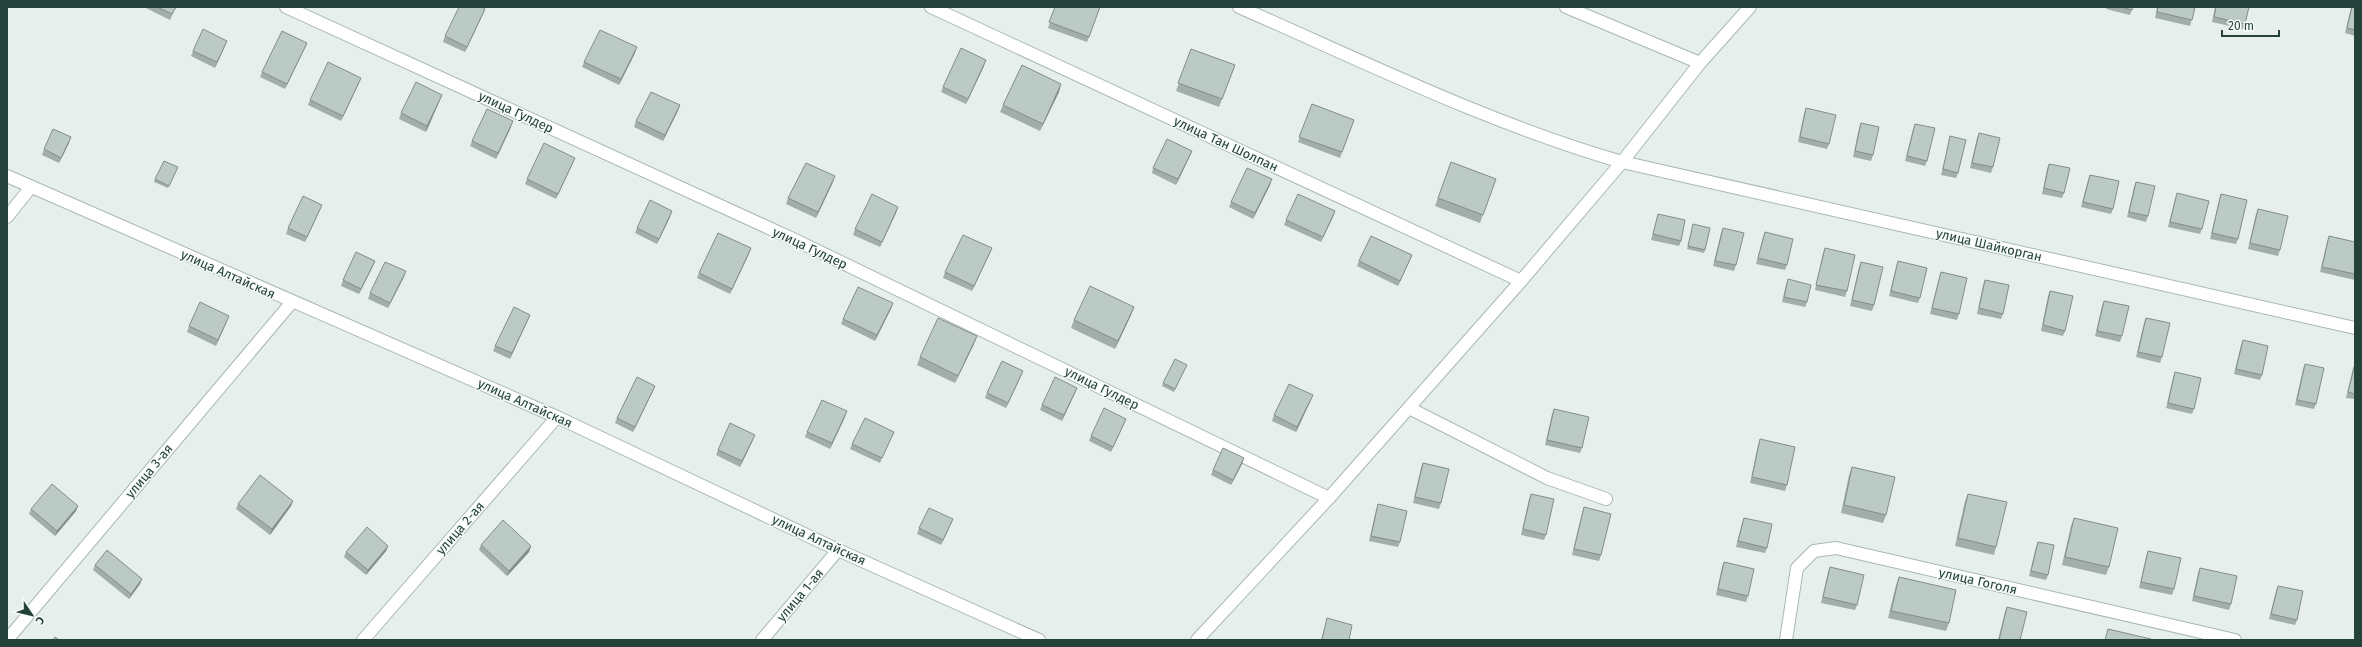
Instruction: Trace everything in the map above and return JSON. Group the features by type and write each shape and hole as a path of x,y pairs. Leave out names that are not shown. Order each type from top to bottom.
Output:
{"street":[{"name":"улица Гулдер","path":"286,7 793,239 1330,498"},
{"name":"улица Тан Шолпан","path":"931,7 1521,281"},
{"name":"улица Шайкорган","path":"1239,7 1470,109 1582,150 1622,162 2355,328"},
{"path":"1566,7 1700,63"},
{"path":"1197,640 1330,498 1521,281 1622,162 1700,63 1750,7"},
{"name":"улица Алтайская","path":"7,176 292,302 557,416 838,550 1039,640"},
{"path":"7,217 31,187"},
{"name":"улица 3-ая","path":"7,640 292,302"},
{"path":"1409,408 1547,478 1606,499"},
{"name":"улица 2-ая","path":"363,640 557,416"},
{"name":"улица Гоголя","path":"1786,640 1797,568 1814,551 1836,548 2235,640"},
{"name":"улица 1-ая","path":"762,640 838,550"}],"building":[{"path":"157,7 176,7 172,14"},
{"path":"459,7 481,7 485,9 467,47 445,36"},
{"path":"1055,7 1100,7 1089,37 1049,22"},
{"path":"2121,7 2133,7 2132,10"},
{"path":"2158,7 2195,7 2192,20 2157,12"},
{"path":"2216,7 2249,7 2245,24 2214,17"},
{"path":"2352,7 2355,7 2355,30 2347,28"},
{"path":"203,29 227,41 217,62 193,51"},
{"path":"600,30 637,47 621,79 584,62"},
{"path":"282,31 307,43 287,84 262,72"},
{"path":"961,48 986,60 968,99 943,87"},
{"path":"1191,49 1235,65 1222,99 1178,83"},
{"path":"328,62 361,78 343,116 310,100"},
{"path":"1022,65 1061,84 1043,124 1003,105"},
{"path":"416,82 442,95 427,126 401,113"},
{"path":"651,92 680,105 665,135 636,121"},
{"path":"1312,104 1354,120 1342,152 1299,137"},
{"path":"1806,108 1836,115 1829,144 1800,137"},
{"path":"487,109 513,121 498,153 472,141"},
{"path":"1861,123 1879,127 1873,155 1855,151"},
{"path":"1915,124 1935,128 1927,161 1907,156"},
{"path":"53,129 71,137 61,158 44,149"},
{"path":"1979,133 2000,138 1993,167 1972,163"},
{"path":"1950,136 1966,140 1958,173 1943,169"},
{"path":"1167,139 1192,151 1178,179 1153,168"},
{"path":"544,143 575,158 558,194 527,179"},
{"path":"164,161 178,167 169,186 155,179"},
{"path":"1451,162 1496,179 1483,215 1438,198"},
{"path":"806,163 835,176 818,212 788,198"},
{"path":"2049,164 2070,168 2064,193 2044,188"},
{"path":"1247,168 1272,179 1255,213 1231,202"},
{"path":"2090,175 2119,181 2113,209 2083,202"},
{"path":"2136,182 2155,186 2148,216 2129,212"},
{"path":"2177,193 2209,201 2202,229 2170,222"},
{"path":"872,194 898,207 882,242 855,229"},
{"path":"1298,194 1335,211 1323,237 1286,220"},
{"path":"2221,194 2247,200 2238,239 2212,233"},
{"path":"303,196 322,205 307,237 288,228"},
{"path":"650,200 672,211 659,239 637,228"},
{"path":"2258,209 2288,216 2280,250 2250,243"},
{"path":"1658,214 1685,220 1681,241 1653,234"},
{"path":"1693,224 1710,228 1705,250 1688,246"},
{"path":"1723,228 1744,233 1736,265 1715,261"},
{"path":"1765,232 1793,239 1787,265 1758,258"},
{"path":"718,233 751,248 732,289 699,273"},
{"path":"963,235 992,248 974,286 945,272"},
{"path":"1371,236 1412,255 1400,281 1359,261"},
{"path":"2329,236 2355,242 2355,274 2322,267"},
{"path":"1825,248 1855,255 1847,291 1816,285"},
{"path":"356,252 375,261 361,289 343,280"},
{"path":"1898,261 1927,268 1920,298 1891,291"},
{"path":"385,262 406,271 390,303 370,293"},
{"path":"1861,262 1883,267 1874,305 1852,300"},
{"path":"1941,272 1967,278 1959,314 1932,308"},
{"path":"1788,279 1811,285 1807,302 1784,297"},
{"path":"1985,280 2009,285 2003,314 1979,308"},
{"path":"1090,286 1134,307 1118,341 1074,320"},
{"path":"858,287 893,303 877,335 843,319"},
{"path":"2050,291 2073,296 2065,331 2043,325"},
{"path":"2104,301 2129,306 2122,336 2097,331"},
{"path":"200,302 229,316 218,340 189,326"},
{"path":"514,307 530,315 512,353 495,346"},
{"path":"938,318 977,336 958,376 920,357"},
{"path":"2146,318 2170,323 2162,357 2138,352"},
{"path":"2243,340 2268,346 2262,375 2236,369"},
{"path":"1175,359 1187,365 1175,389 1163,383"},
{"path":"1002,361 1023,371 1008,403 987,393"},
{"path":"2305,364 2324,368 2316,404 2297,400"},
{"path":"2355,364 2355,394 2348,392"},
{"path":"2175,372 2201,378 2194,409 2168,403"},
{"path":"637,377 655,386 635,427 617,418"},
{"path":"1055,377 1077,388 1064,415 1042,405"},
{"path":"1289,384 1313,395 1297,427 1274,415"},
{"path":"822,400 847,411 832,443 807,432"},
{"path":"1104,408 1126,419 1113,447 1091,436"},
{"path":"1554,409 1589,417 1582,448 1547,440"},
{"path":"865,418 894,432 882,458 852,444"},
{"path":"730,423 755,435 742,461 718,450"},
{"path":"1760,439 1795,447 1787,485 1752,477"},
{"path":"1223,448 1244,458 1233,480 1213,470"},
{"path":"1423,463 1449,469 1441,503 1415,497"},
{"path":"1852,467 1895,477 1886,515 1844,505"},
{"path":"260,475 293,501 272,529 238,504"},
{"path":"52,484 78,506 57,531 31,509"},
{"path":"1531,494 1554,499 1546,535 1523,529"},
{"path":"1968,494 2007,502 1996,547 1958,538"},
{"path":"1378,504 1407,511 1400,542 1371,536"},
{"path":"1584,507 1611,514 1601,555 1574,549"},
{"path":"929,508 953,519 943,540 919,528"},
{"path":"1744,518 1772,524 1767,548 1738,541"},
{"path":"2074,518 2118,528 2109,567 2065,557"},
{"path":"503,520 531,546 509,571 481,545"},
{"path":"367,527 388,546 368,570 346,552"},
{"path":"2038,542 2054,545 2048,575 2031,571"},
{"path":"107,550 142,579 131,594 95,565"},
{"path":"2148,551 2181,558 2174,589 2141,582"},
{"path":"1724,562 1754,569 1748,596 1718,589"},
{"path":"1830,567 1864,575 1857,605 1823,597"},
{"path":"2200,568 2237,576 2231,604 2194,596"},
{"path":"1899,577 1956,590 1949,623 1891,611"},
{"path":"2278,586 2303,591 2297,620 2271,614"},
{"path":"2007,607 2027,612 2020,640 1999,640"},
{"path":"1327,618 1352,625 1349,640 1322,640"},
{"path":"2108,629 2151,639 2105,640"}]}
